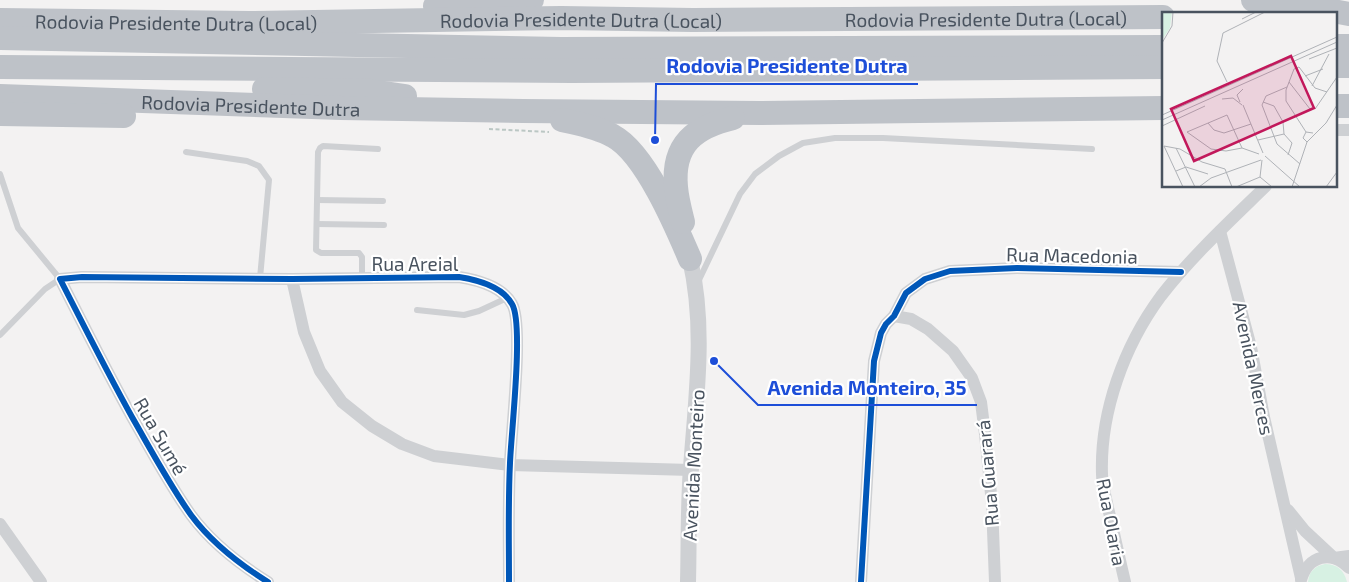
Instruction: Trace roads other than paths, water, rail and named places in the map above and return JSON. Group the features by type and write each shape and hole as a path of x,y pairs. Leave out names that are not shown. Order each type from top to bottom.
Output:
{"highway":[{"path":"249,23 327,11 532,0"},
{"path":"1253,0 1301,5 1335,12"},
{"path":"1336,12 1349,15"},
{"path":"1336,17 1349,15"},
{"name":"Rodovia Presidente Dutra (Local)","path":"0,20 249,23 561,18 702,20 1162,17"},
{"path":"0,38 561,49 1162,48"},
{"path":"1336,46 1349,46"},
{"path":"1336,66 1349,66"},
{"name":"Rodovia Presidente Dutra","path":"0,67 582,71 1162,67"},
{"path":"0,83 371,91 406,96 440,110"},
{"name":"Rodovia Presidente Dutra","path":"0,96 340,108 523,111 760,113 1162,108"},
{"path":"1336,106 1349,106"},
{"path":"0,114 212,118 248,117 340,108"},
{"path":"523,111 591,126 615,137 630,150 658,191 690,259"},
{"path":"690,259 676,188 676,168 679,154 688,140 700,130 715,122 760,113"}],"street":[{"path":"1336,130 1349,130"},
{"name":"Rua Olaria","path":"1125,582 1102,476 1103,438 1122,366 1138,333 1160,298 1181,272 1264,188"},
{"name":"Avenida Merces","path":"1220,231 1251,347 1264,418 1301,580"},
{"name":"Avenida Monteiro","path":"688,582 691,470 699,354 696,285 690,259"},
{"name":"Rua Macedonia","path":"861,582 874,362 880,334 894,316 906,293 926,279 950,271 1017,268 1181,272"},
{"name":"Rua Areial","path":"60,279 82,277 292,279 459,277 474,279 499,290 507,298"},
{"name":"Rua Sumé","path":"60,279 105,368 156,460 191,515 212,539 249,570 268,582"},
{"path":"292,279 304,332 320,372 342,402 372,426 402,444 434,456 510,465 691,470"},
{"path":"507,298 512,304 516,315 517,339 510,465 508,582"},
{"name":"Rua Guarará","path":"894,316 911,319 928,329 953,351 972,378 981,402 985,434 992,504 995,582"},
{"name":"Avenida Merces","path":"1285,506 1298,523 1334,558 1342,561 1349,568"},
{"path":"0,524 40,582"},
{"path":"1301,580 1304,570 1317,559 1349,556"}],"lane":[{"path":"696,285 740,194 755,174 779,156 803,143 835,138 883,138 1092,149"},
{"path":"362,278 362,257 359,253 318,252 316,250 318,152 323,146 378,149"},
{"path":"186,152 247,161 259,166 268,180 260,278"},
{"path":"0,174 18,228 60,279 45,289 0,335"},
{"path":"317,200 383,201"},
{"path":"316,224 384,225"},
{"path":"417,310 464,315 479,311 507,298"}],"place":[{"name":"Rodovia Presidente Dutra","path":"655,140"},
{"name":"Avenida Monteiro, 35","path":"714,361"}]}
